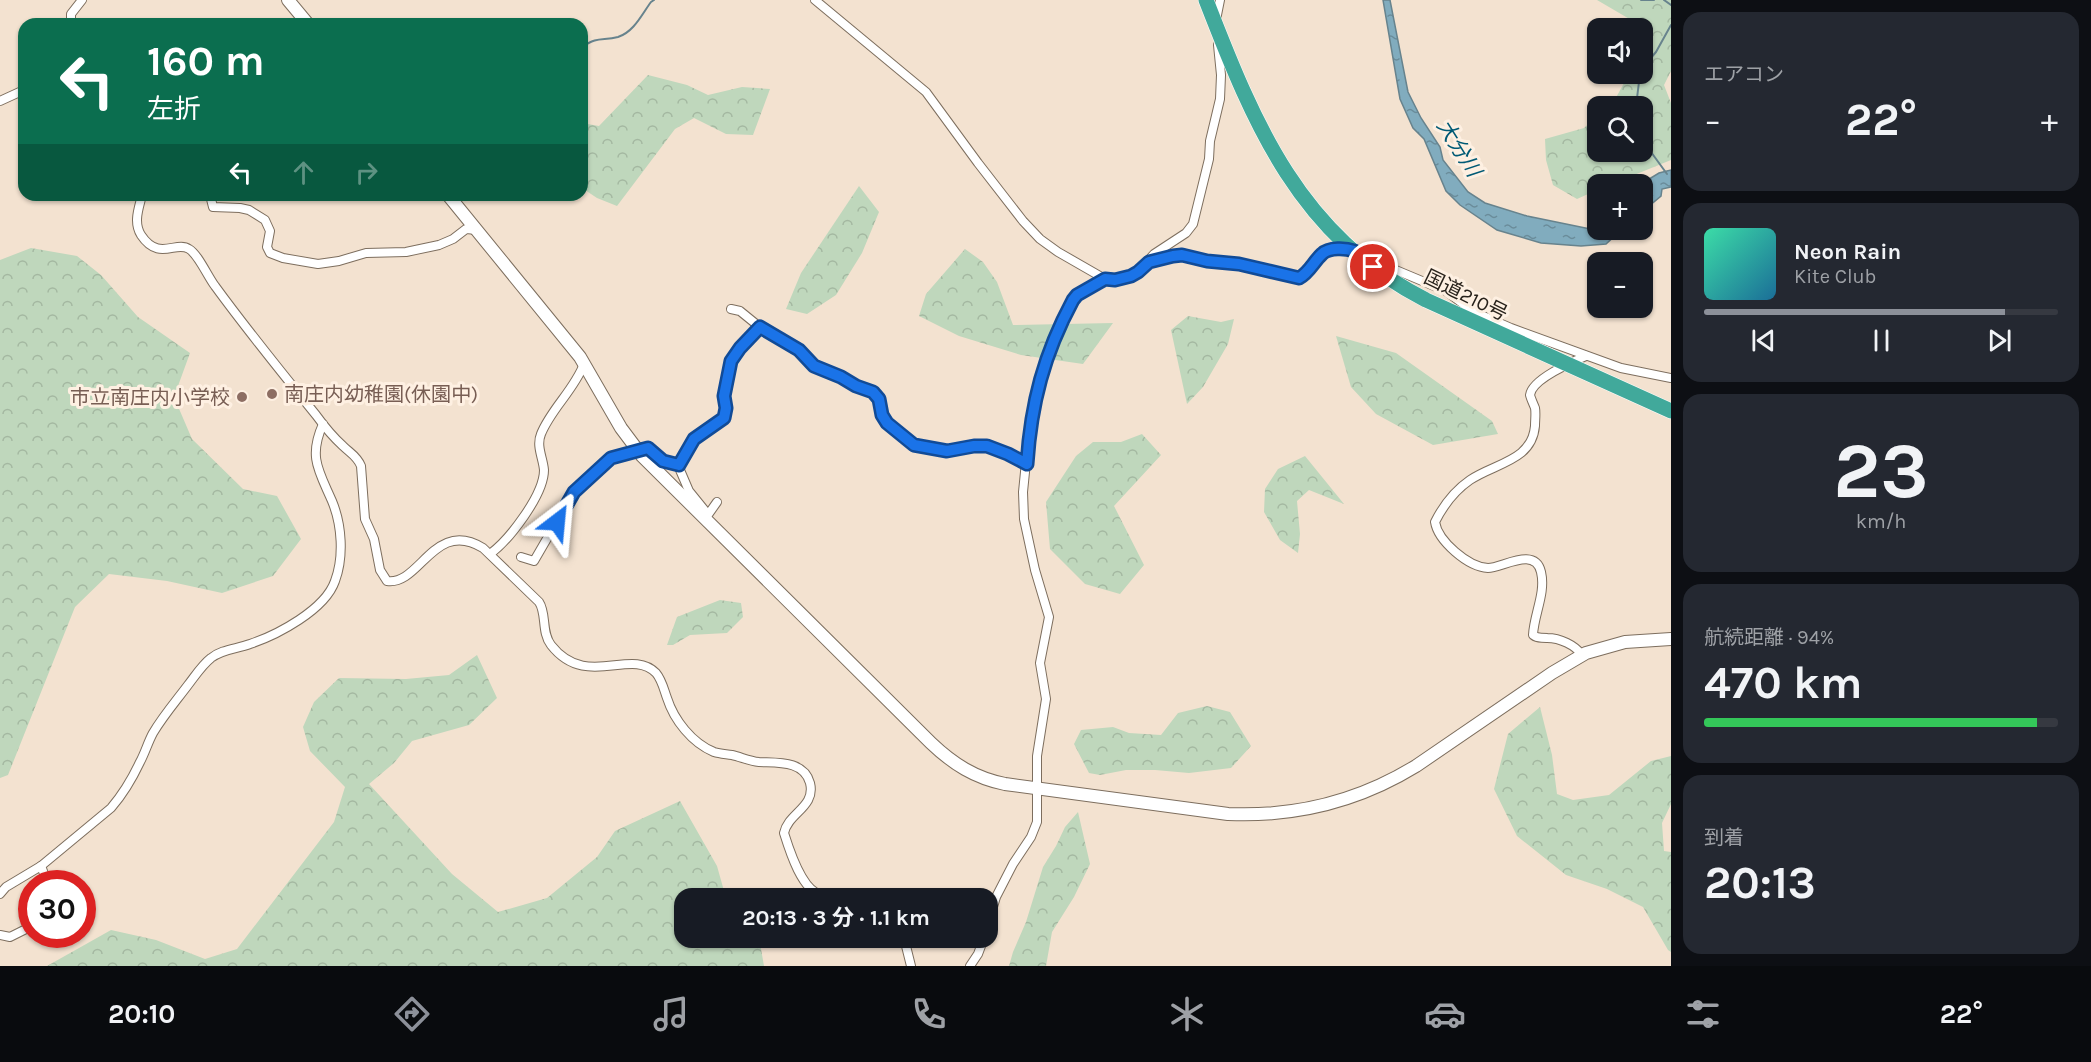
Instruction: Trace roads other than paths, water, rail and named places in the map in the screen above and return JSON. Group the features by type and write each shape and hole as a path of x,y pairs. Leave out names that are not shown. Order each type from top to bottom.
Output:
{"highway":[{"name":"国道210号","path":"1206,0 1244,96 1275,156 1314,210 1354,251 1380,272 1414,294 1671,411"}],"street":[{"path":"70,18 70,14 82,0"},
{"path":"288,0 303,18"},
{"path":"815,0 926,92 978,163 1040,239 1105,279 1115,280 1138,272 1159,251 1188,230 1196,214 1220,99 1221,64 1216,25 1220,0"},
{"path":"0,101 18,93"},
{"path":"141,201 137,226 141,235 160,250 184,247 191,250 231,307 323,424 360,463 365,519 374,539 380,570 387,580 399,580 439,547 455,541 472,543 490,554 540,604 549,641 570,663 587,667 626,664 650,669 660,680 671,709 681,725 711,750 750,761 788,764 802,772 808,777 811,785 810,798 786,826 784,833 799,873 811,888"},
{"path":"212,201 213,207 249,210 265,220 270,231 267,247 270,253 305,263 335,262 366,253 397,253 417,250 446,242 466,229 477,230"},
{"path":"453,201 584,364 634,447 948,758 984,779 1228,814 1272,814 1318,807 1364,793 1407,771 1582,655 1625,642 1671,639"},
{"path":"1149,262 1182,255 1207,261 1239,264 1299,278 1327,250 1354,251 1371,255 1391,268 1446,291 1480,315 1511,328 1586,356 1634,371 1671,378"},
{"path":"998,894 1034,830 1038,813 1038,745 1046,699 1040,663 1049,617 1035,570 1024,519 1023,492 1034,402 1049,349 1073,300 1077,295 1105,279"},
{"path":"731,309 740,311 760,327 799,350 814,366 873,392 879,399 882,415 887,423 914,445 947,451 987,446 1027,464"},
{"path":"679,465 694,439 724,418 726,408 724,396 731,361 760,327"},
{"path":"1582,655 1560,639 1536,638 1533,635 1542,586 1541,570 1538,564 1518,560 1488,568 1477,566 1447,545 1440,537 1436,522 1444,504 1456,490 1491,468 1524,452 1531,442 1535,428 1535,412 1530,397 1533,385 1567,364 1586,356"},
{"path":"490,554 505,540 533,502 544,471 539,445 542,433 575,383 584,364"},
{"path":"0,894 6,887 40,866 120,797 161,720 209,659 223,651 249,645 272,636 310,612 327,597 334,584 341,555 334,508 320,479 318,468 316,443 323,424"},
{"path":"521,557 534,561 574,492 611,458 648,448 663,461 679,465"},
{"path":"679,465 689,491 706,517"},
{"path":"706,517 717,502"},
{"path":"40,866 42,870"},
{"path":"0,935 10,937 18,933"},
{"path":"906,948 911,966"},
{"path":"970,966 980,948"}],"water":[{"path":"1383,0 1390,0 1408,92 1421,118 1440,147 1443,160 1468,192 1485,203 1527,216 1587,228 1587,240 1610,240 1606,244 1581,246 1541,243 1497,230 1460,205 1446,191 1424,139 1413,128 1400,99"},
{"path":"1671,170 1671,187 1662,189 1661,196 1653,203 1653,177"}],"waterway":[{"path":"588,44 624,35 654,0"},
{"path":"1641,0 1654,0"},
{"path":"1664,0 1671,5"},
{"path":"1653,55 1671,25"},
{"path":"1637,96 1639,84"},
{"path":"1653,155 1667,174"}],"place":[{"name":"南庄内幼稚園(休園中)","path":"272,394"},
{"name":"市立南庄内小学校","path":"242,397"}],"water label":[{"name":"大分川","path":"1459,148"}]}
